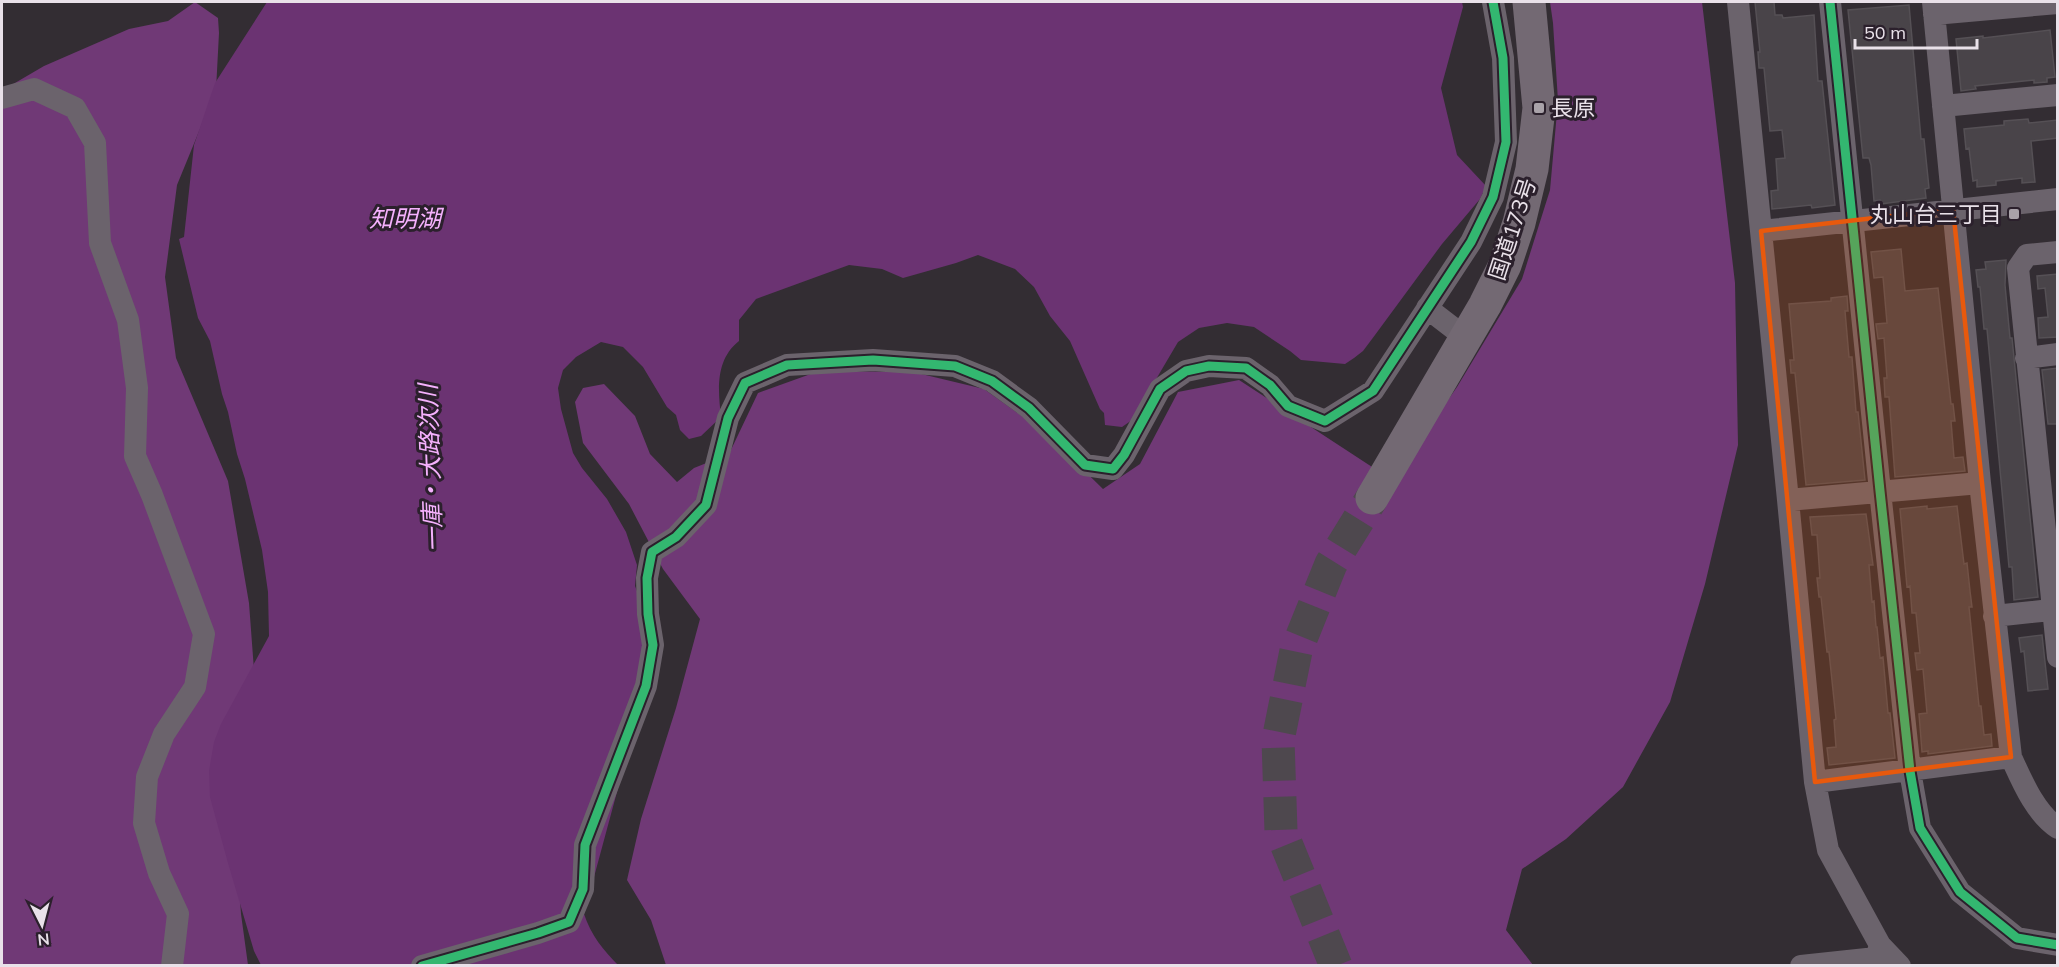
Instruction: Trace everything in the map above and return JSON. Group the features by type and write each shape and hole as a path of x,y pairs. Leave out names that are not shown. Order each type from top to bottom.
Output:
{"highway":[{"name":"国道173号","path":"1372,498 1485,305 1505,266 1519,223 1532,169 1539,108 1529,2"}],"street":[{"path":"422,966 569,922 583,889 585,845 646,686 653,645 648,614 647,578 652,552 676,537 706,505 728,418 745,383 787,365 873,360 955,366 992,381 1029,408 1085,465 1113,469 1124,455 1160,389 1186,371 1209,366 1246,368 1270,385 1288,406 1324,421 1373,391 1470,242 1493,198 1506,142 1503,58 1493,2"},
{"path":"1738,2 1815,782 1828,850 1880,945 1900,966"},
{"path":"1830,2 1910,771 1920,828 1960,892 2017,938 2058,945"},
{"path":"2058,3 1933,8 1980,483 2011,758 2028,793 2050,823 2058,828"},
{"path":"2,98 34,90 75,108 95,143 100,243 128,320 137,388 135,456 204,634 195,687 164,735 147,777 144,823 159,873 178,914 172,966"},
{"path":"1943,106 2058,95"},
{"path":"1761,231 2058,199"},
{"path":"2058,252 2027,255 2018,268 2051,610 2058,657"},
{"path":"1427,308 1466,338"},
{"path":"2026,358 2058,354"},
{"path":"1788,500 1980,483"},
{"path":"1994,616 2051,610"},
{"path":"1815,782 2011,758"},
{"path":"1801,966 1876,958 1880,945"}],"highlighted area":[{"path":"1953,209 2011,757 1815,782 1761,231"}],"shaded area":[{"path":"195,2 218,18 216,90 177,185 165,277 176,358 228,481 249,603 256,697 234,811 241,914 248,965 2,965 2,89 44,66 129,29 168,21"},
{"path":"1550,2 1702,2 1735,283 1738,445 1705,584 1670,702 1623,787 1566,839 1522,869 1506,930 1533,965 666,965 651,920 627,880 641,819 676,708 700,619 663,569 629,504 583,443 575,402 583,388 604,384 635,416 650,454 677,482 694,468 729,454 758,393 819,371 913,372 984,389 1047,434 1103,489 1140,464 1178,392 1239,380 1392,480 1457,387 1522,279 1550,190 1558,101"}],"water":[{"name":"知明湖","path":"267,2 1462,2 1463,7 1441,88 1457,155 1486,186 1480,199 1442,244 1363,351 1345,364 1301,360 1254,327 1227,323 1199,328 1178,342 1132,420 1122,427 1105,425 1104,413 1100,409 1070,341 1050,316 1034,287 1015,269 978,255 903,278 882,269 849,265 756,299 739,320 739,341 731,349 722,366 719,386 721,417 701,436 689,439 680,430 676,415 667,407 643,367 623,347 601,342 576,357 563,370 558,388 573,453 607,499 626,532 637,565 635,586 657,644 584,914 598,942 619,966 261,965 254,951 210,797 209,771 214,742 221,724 269,636 268,592 262,550 245,479 210,341 198,318 179,239 184,237 194,145 215,83"}],"building":[{"path":"1755,2 1774,2 1775,15 1782,15 1783,18 1814,15 1818,81 1822,81 1835,205 1772,209 1771,191 1778,190 1776,159 1785,158 1782,130 1770,131 1764,68 1759,68 1758,52 1760,52"},
{"path":"1909,5 1921,139 1924,139 1929,188 1925,189 1926,198 1881,204 1880,200 1874,201 1869,158 1863,158 1848,10"},
{"path":"2050,30 2055,77 2047,78 2047,82 2034,83 2034,80 1975,86 1976,89 1961,91 1956,39"},
{"path":"2028,119 2029,123 2058,120 2058,138 2031,141 2035,182 2022,183 2022,178 1996,181 1996,185 1977,187 1977,180 1973,181 1964,129 2004,125 2004,121"},
{"path":"1901,249 1905,291 1938,288 1951,404 1953,404 1955,421 1951,421 1954,458 1963,457 1965,471 1895,477 1889,397 1885,397 1884,378 1887,378 1884,338 1878,339 1876,324 1887,323 1883,277 1874,278 1871,252"},
{"path":"2006,260 2005,285 2010,338 2012,338 2038,597 2014,600 1987,329 1984,329 1976,270 1986,269 1985,262"},
{"path":"2058,274 2058,337 2039,338 2038,318 2048,317 2045,288 2038,289 2037,276"},
{"path":"1847,296 1848,311 1845,311 1849,357 1852,357 1856,412 1858,412 1865,480 1806,485 1795,373 1791,373 1790,360 1794,360 1789,304 1831,301 1831,298"},
{"path":"2058,368 2058,424 2048,424 2042,370"},
{"path":"1927,506 1927,509 1957,506 1972,607 1969,607 1979,706 1981,706 1984,735 1991,734 1992,746 1928,754 1928,751 1922,752 1919,714 1927,713 1923,669 1917,670 1915,653 1920,653 1916,613 1912,613 1910,586 1907,587 1900,509"},
{"path":"1866,514 1873,565 1869,565 1872,602 1874,601 1880,658 1883,657 1895,758 1829,765 1827,748 1836,747 1834,720 1836,719 1829,652 1827,652 1817,578 1820,578 1817,535 1812,535 1810,517"},
{"path":"2042,635 2048,689 2028,691 2024,651 2021,652 2019,638"}],"tunnel":[{"path":"1336,966 1281,831 1278,740 1296,651 1331,564 1372,498"}],"cycle path":[{"path":"422,966 569,922 583,889 585,845 646,686 653,645 648,614 647,578 652,552 676,537 706,505 728,418 745,383 787,365 873,360 955,366 992,381 1029,408 1085,465 1113,469 1124,455 1160,389 1186,371 1209,366 1246,368 1270,385 1288,406 1325,421 1373,391 1471,242 1493,197 1506,142 1503,58 1493,2"},
{"path":"1830,2 1910,771 1920,828 1960,892 2017,938 2058,945"}],"place":[{"name":"長原","path":"1539,108"},
{"name":"丸山台三丁目","path":"2014,214"}],"water label":[{"name":"一庫・大路次川","path":"431,468"}]}
